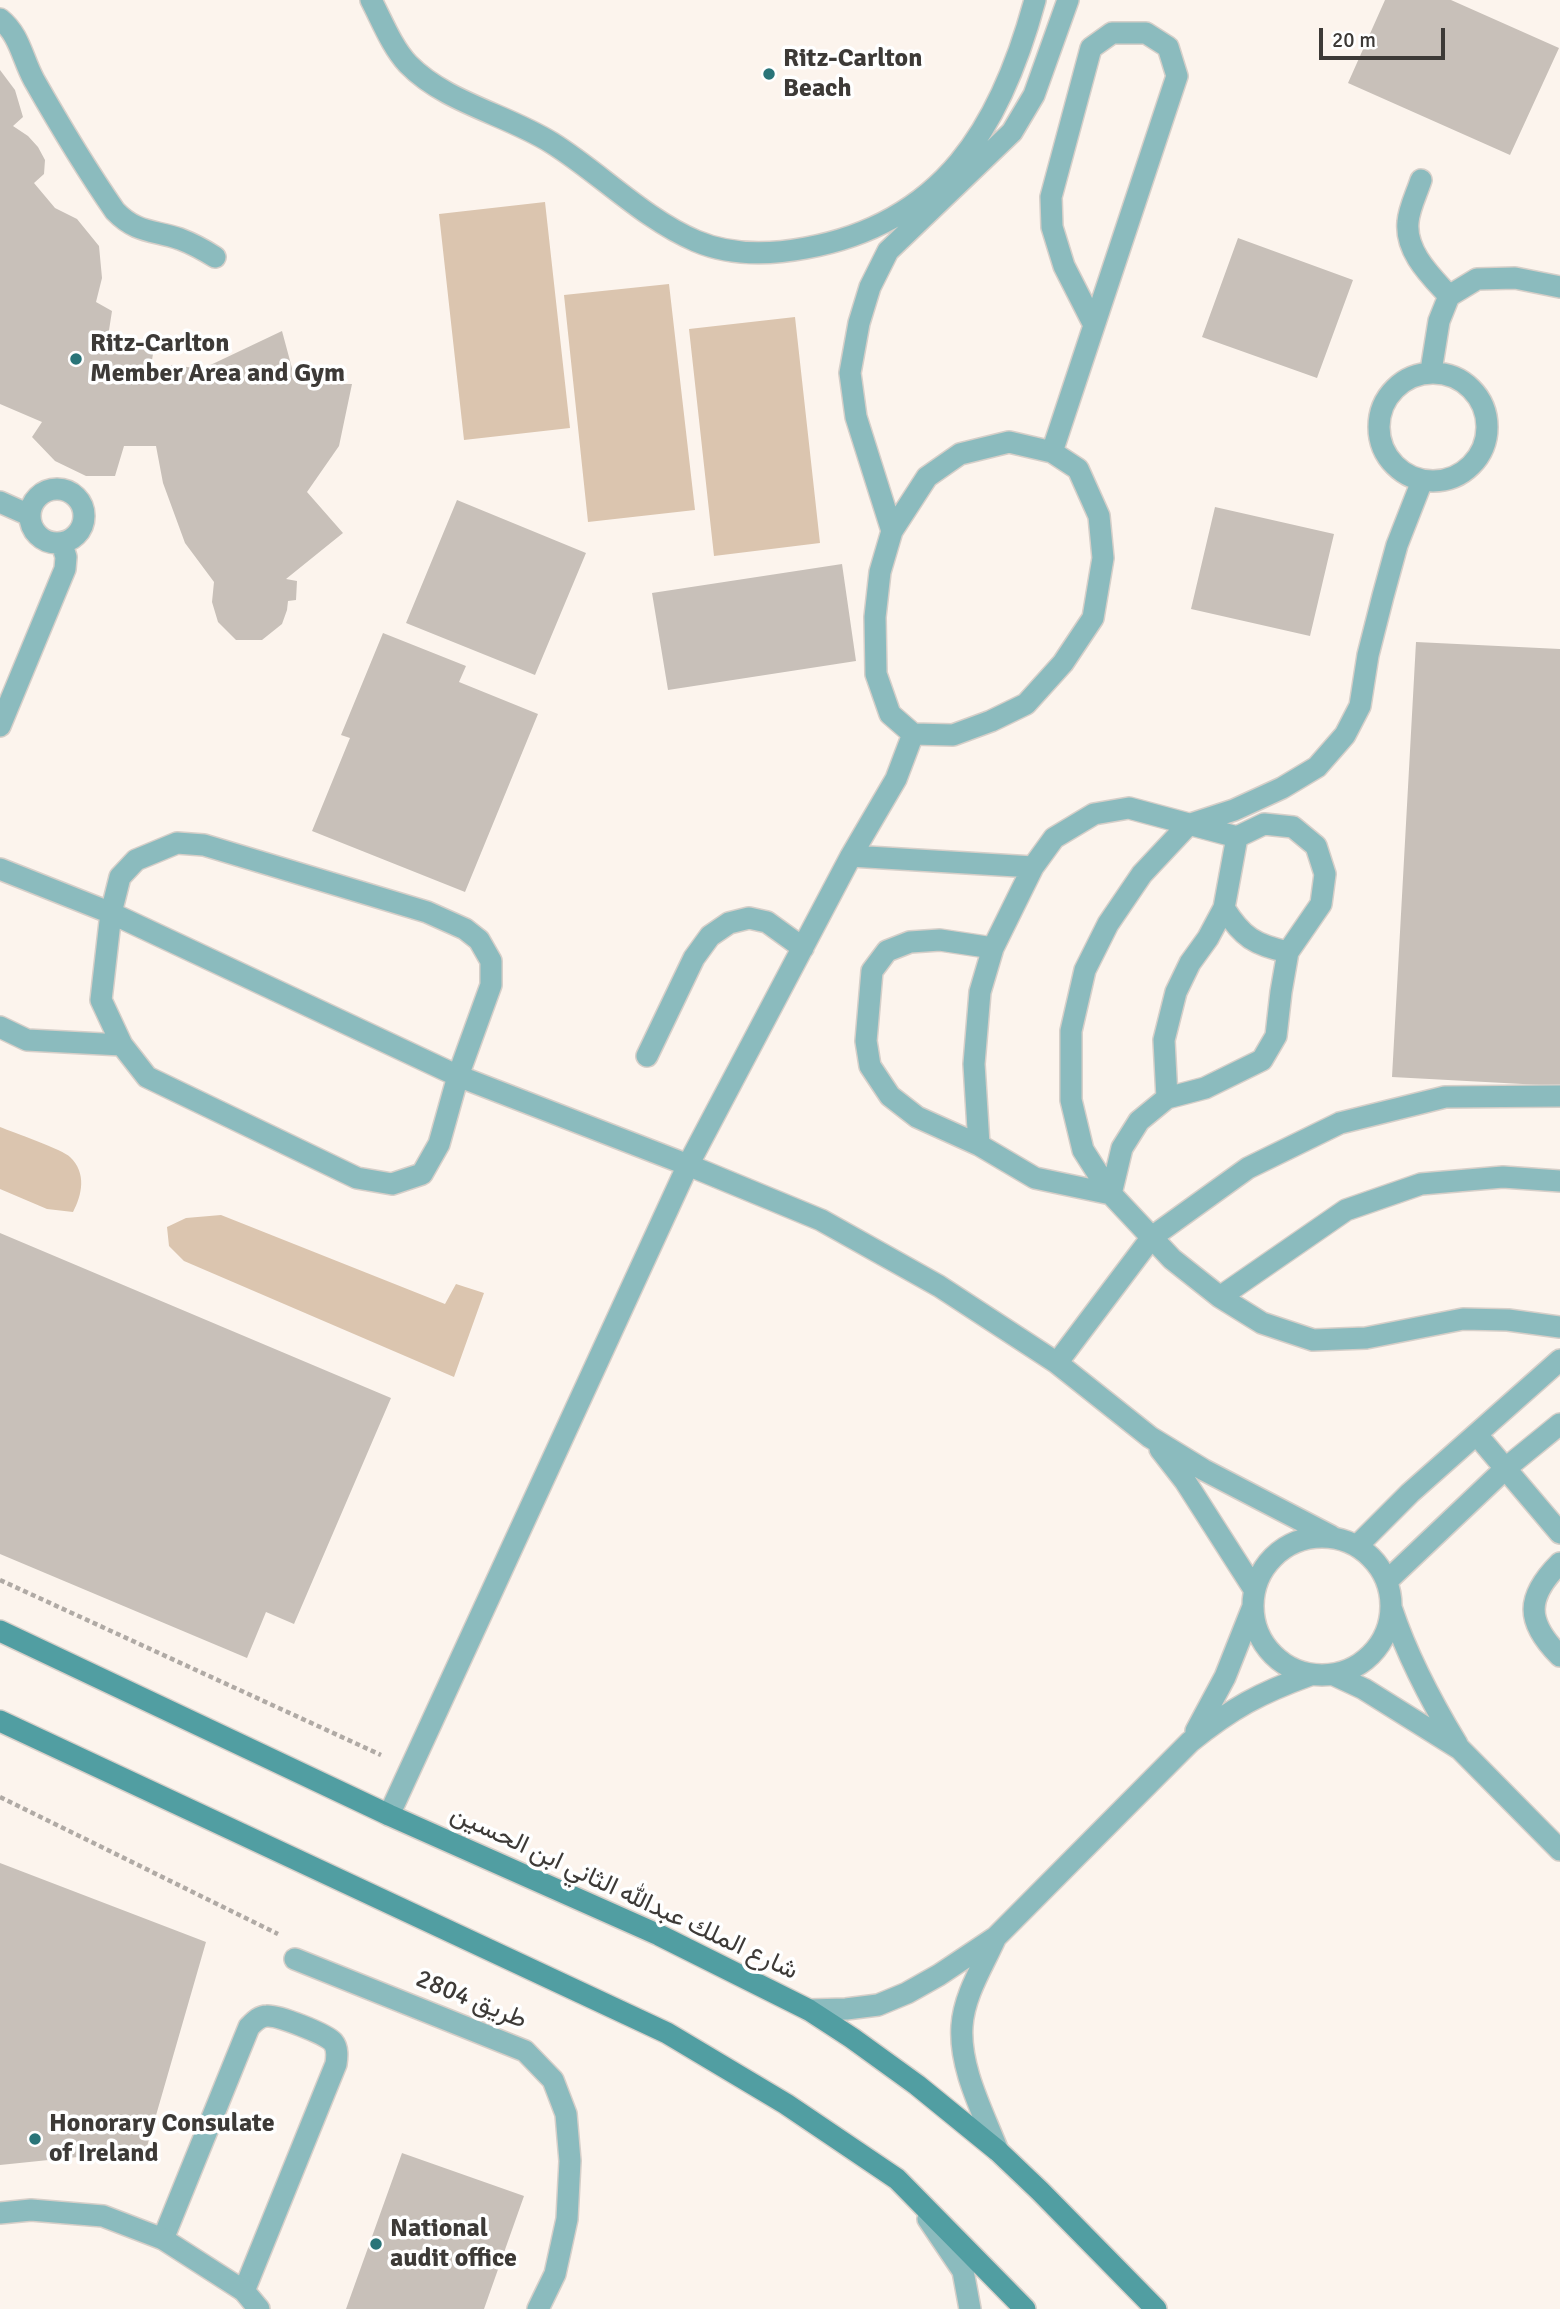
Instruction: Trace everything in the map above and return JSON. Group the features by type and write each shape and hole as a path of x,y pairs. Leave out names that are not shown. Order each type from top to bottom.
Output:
{"main road":[{"name":"شارع الملك عبدالله الثاني ابن الحسين","path":"0,1631 389,1815 659,1935 809,2010 917,2085 998,2151 1156,2309"},
{"path":"0,1721 667,2033 786,2104 897,2179 1025,2309"}],"street":[{"path":"371,0 394,44 407,62 445,92 538,134 575,157 672,229 727,251 761,253 834,243 873,230 926,196 951,173 974,145 991,118 1028,27 1035,0"},
{"path":"892,531 856,417 850,373 859,323 870,287 888,251 1012,132 1034,95 1067,0"},
{"path":"0,19 17,37 33,78 115,211 135,228 180,239 215,257"},
{"path":"1052,452 1177,76 1168,47 1146,33 1112,33 1091,48 1051,197 1052,227 1064,266 1094,325"},
{"path":"1421,180 1408,223 1412,247 1424,268 1449,296"},
{"path":"873,230 888,251"},
{"path":"1431,371 1439,321 1449,296 1476,279 1515,278 1560,287"},
{"path":"1431,371 1457,377 1477,394 1487,418 1485,444 1471,466 1448,480 1422,481 1394,466 1378,438 1381,407 1401,382 1431,371"},
{"path":"1009,442 1052,452 1079,469 1100,516 1103,558 1093,618 1063,663 1026,704 953,735 913,734 890,714 876,674 875,617 880,572 892,531 928,477 960,454 1009,442"},
{"path":"1422,481 1397,545 1368,654 1360,706 1345,735 1317,767 1282,788 1234,810 1188,825 1142,874 1108,924 1085,970 1071,1031 1071,1100 1083,1150 1111,1194 1171,1258 1220,1297 1262,1323 1313,1340 1366,1338 1463,1319 1508,1320 1560,1327"},
{"path":"52,489 65,490 75,495 85,518 81,529 72,539 62,544 38,537 31,527 29,514 32,503 41,494 52,489"},
{"path":"0,502 29,514"},
{"path":"0,726 65,569 66,557 62,544"},
{"path":"389,1815 688,1165 851,856 896,779 913,734"},
{"path":"979,1145 974,1064 980,992 993,948 1033,867 1054,838 1094,814 1129,808 1237,837 1264,824 1293,827 1316,846 1325,874 1321,904 1288,952 1276,1036 1262,1060 1205,1088 1167,1098 1139,1121 1122,1149 1111,1194"},
{"path":"1167,1098 1164,1040 1176,992 1190,963 1208,938 1224,908 1237,837"},
{"path":"177,843 204,845 414,908 465,929 479,940 491,961 491,985 458,1076 439,1144 422,1174 392,1184 357,1178 147,1077 122,1045 101,1000 111,913 120,877 136,860 177,843"},
{"path":"851,856 1033,867"},
{"path":"0,869 111,913 458,1076 821,1220 939,1286 1057,1363 1150,1437 1204,1471 1331,1536 1357,1546 1376,1560 1387,1581 1392,1610 1404,1648 1460,1749"},
{"path":"1224,908 1244,935 1259,944 1288,952"},
{"path":"647,1056 694,958 710,936 729,923 749,918 767,922 803,948"},
{"path":"993,948 940,940 910,942 887,951 872,971 866,1041 870,1066 890,1096 917,1117 979,1145 1035,1178 1111,1194"},
{"path":"0,1027 27,1040 122,1045"},
{"path":"1057,1363 1152,1237 1248,1168 1340,1123 1446,1097 1560,1096"},
{"path":"1220,1297 1346,1210 1421,1184 1503,1177 1560,1181"},
{"path":"1357,1546 1410,1493 1560,1360"},
{"path":"1387,1581 1506,1468 1560,1424"},
{"path":"1477,1435 1560,1533"},
{"path":"1150,1437 1185,1481 1253,1599 1257,1632 1270,1652 1288,1667 1310,1675 1334,1675 1356,1666 1374,1652 1387,1633 1392,1610"},
{"path":"1190,1742 1225,1677 1264,1566 1282,1548 1306,1538 1331,1536"},
{"path":"1560,1563 1537,1592 1534,1612 1539,1631 1560,1656"},
{"path":"809,2010 878,2005 939,1975 996,1937 1190,1742 1246,1701 1310,1675"},
{"path":"1334,1675 1364,1689 1460,1749 1560,1850"},
{"path":"1534,1822 1560,1825"},
{"path":"996,1937 969,1993 962,2025 964,2053 972,2086 998,2151"},
{"name":"طريق 2804","path":"295,1959 525,2051 553,2080 566,2114 570,2161 567,2219 555,2274 538,2309"},
{"path":"163,2239 249,2027 265,2015 279,2017 326,2037 333,2042 337,2052 336,2064 244,2291"},
{"path":"897,2179 944,2241 962,2271 970,2309"},
{"path":"0,2213 43,2210 103,2216 163,2239 244,2291 259,2309"}],"path":[{"path":"0,1580 411,1769"},
{"path":"0,1797 302,1946 295,1959"}],"shaded area":[{"path":"545,202 570,428 464,440 439,214"},
{"path":"669,284 695,510 588,522 564,295"},
{"path":"795,317 820,543 714,556 689,329"},
{"path":"0,1127 70,1157 81,1177 79,1198 73,1212 47,1209 0,1189"},
{"path":"221,1215 445,1304 456,1284 484,1293 454,1377 184,1261 169,1246 167,1227 186,1218"}],"building":[{"path":"1385,0 1451,0 1559,48 1510,155 1348,83"},
{"name":"Ritz-Carlton Member Area and Gym","path":"0,70 15,90 23,117 13,126 28,136 45,160 44,174 34,183 55,208 77,219 99,246 102,278 96,302 112,311 107,343 139,346 153,354 151,366 158,378 172,365 202,369 282,331 296,383 352,384 339,446 307,492 343,533 286,579 297,581 296,600 288,601 282,624 262,640 236,640 218,622 212,602 214,582 185,543 163,483 156,446 124,446 115,476 86,476 55,461 32,437 42,422 0,404"},
{"path":"1238,238 1353,280 1317,378 1202,337"},
{"path":"457,500 586,553 535,675 406,623"},
{"path":"1215,507 1334,534 1310,636 1191,609"},
{"path":"842,564 856,661 668,690 652,593"},
{"path":"383,633 466,666 459,682 538,714 465,892 312,831 350,738 341,735"},
{"path":"1416,642 1560,649 1560,1086 1392,1077"},
{"path":"0,1233 391,1398 294,1624 266,1612 247,1658 0,1554"},
{"path":"0,1863 206,1942 146,2150 0,2165"},
{"path":"402,2153 524,2196 484,2309 346,2309"}],"place":[{"name":"Ritz-Carlton Beach","path":"769,74"},
{"name":"Ritz-Carlton Member Area and Gym","path":"76,359"},
{"name":"Honorary Consulate of Ireland","path":"35,2139"},
{"name":"National audit office","path":"376,2244"}]}
